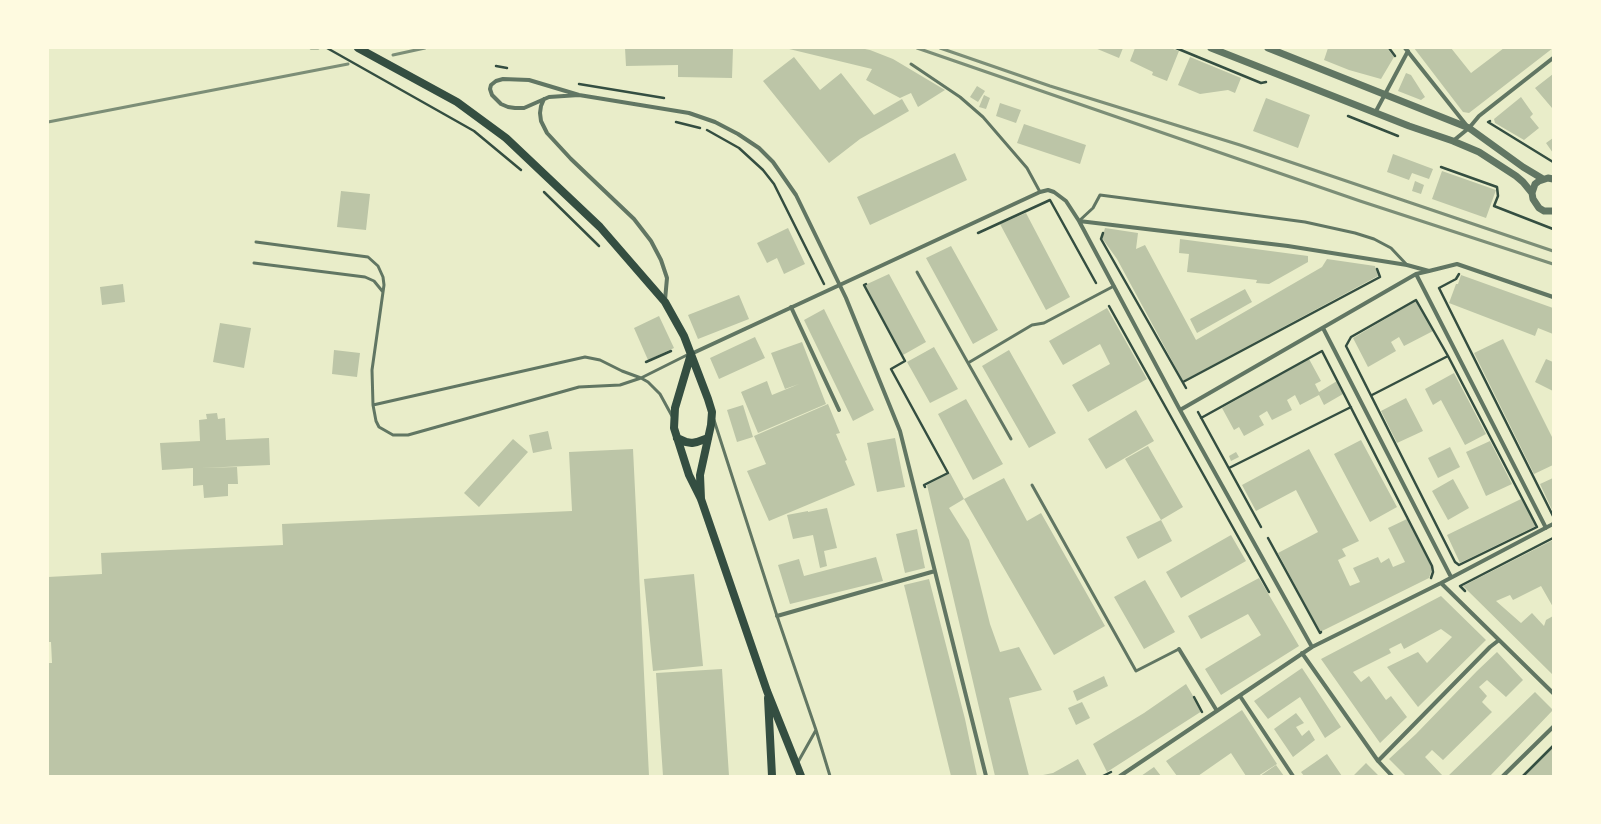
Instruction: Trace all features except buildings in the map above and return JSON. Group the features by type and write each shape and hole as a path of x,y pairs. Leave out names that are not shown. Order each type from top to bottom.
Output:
{"main road":[{"path":"358,48 457,102 506,138 600,227 665,302 684,336 712,412 711,425 700,475 701,499"},
{"path":"691,354 682,380 673,419 674,428 689,475 701,499 767,691 802,776"},
{"path":"677,438 686,442 697,442 708,438"},
{"path":"767,691 772,776"}],"street":[{"path":"1211,48 1375,113 1479,152 1512,173 1523,182 1532,193 1533,199 1539,208 1544,211 1553,210"},
{"path":"1268,48 1469,128 1523,167 1543,179 1553,179"},
{"path":"1375,113 1406,50 1469,128"},
{"path":"1453,141 1469,128 1479,116 1553,58"},
{"path":"580,95 558,95 549,97 524,108 508,107 501,104 492,95 490,89 491,85 496,81 503,79 529,80 580,95 689,113 715,122 738,134 759,148 773,162 796,195 846,298 900,431 986,776"},
{"path":"544,99 540,113 541,121 547,133 571,159 634,219 651,241 661,260 666,278 665,302"},
{"path":"1532,193 1536,184 1543,179"},
{"path":"691,354 1040,192 1048,190 1054,192 1066,201 1079,221 1180,410 1312,647"},
{"path":"1079,221 1288,246 1407,265 1429,271"},
{"path":"1180,410 1416,274 1457,264 1553,297"},
{"path":"1416,274 1546,528"},
{"path":"791,307 839,410"},
{"path":"1323,328 1451,576"},
{"path":"1120,776 1312,647 1441,583 1451,576 1553,524"},
{"path":"777,616 935,571"},
{"path":"1441,583 1553,694"},
{"path":"1378,761 1490,647 1499,640"},
{"path":"1179,649 1217,711"},
{"path":"1302,653 1378,761 1392,776"},
{"path":"1240,696 1293,776"},
{"path":"1503,776 1553,727"}],"lane":[{"path":"911,64 960,97 982,117 1027,168 1040,192"},
{"path":"1079,221 1093,208 1100,195 1305,222 1355,233 1374,239 1391,248 1407,265"},
{"path":"256,242 368,257 373,260 382,272 383,292 372,370 373,405 376,421 379,427 392,435 408,435 579,387 620,385 641,378 691,354"},
{"path":"254,263 365,277 374,281 383,292"},
{"path":"917,272 1011,439"},
{"path":"968,363 1032,325 1044,322 1114,286"},
{"path":"373,405 584,357 600,360 648,382 660,394 673,419"},
{"path":"712,412 830,776"},
{"path":"1032,485 1136,672 1179,649"},
{"path":"797,764 816,730"}],"path":[{"path":"327,48 474,131 523,172"},
{"path":"1176,48 1261,83 1266,81 1273,84"},
{"path":"496,66 511,69"},
{"path":"573,82 669,99"},
{"path":"1346,115 1398,136"},
{"path":"1494,118 1488,122 1553,162"},
{"path":"676,122 706,130 732,144 739,148 763,170 774,184 824,284 817,287"},
{"path":"1441,167 1497,187 1498,196 1494,206 1553,230"},
{"path":"539,187 604,251"},
{"path":"971,236 1050,200 1096,282"},
{"path":"1104,227 1101,239 1186,388"},
{"path":"1183,382 1380,276 1376,265"},
{"path":"1460,272 1456,279 1439,288 1553,516"},
{"path":"871,281 864,285 905,361 891,369 948,473 924,486 926,493"},
{"path":"1416,300 1448,356 1537,527 1459,564 1455,562 1372,395 1346,346 1351,337 1416,300"},
{"path":"1109,306 1269,593"},
{"path":"646,362 676,349"},
{"path":"1201,418 1322,351 1432,566 1433,572 1430,578 1425,581"},
{"path":"1372,395 1448,356"},
{"path":"1229,468 1350,407"},
{"path":"1198,412 1261,526"},
{"path":"1268,538 1320,633 1327,630"},
{"path":"1465,591 1460,586 1553,538"},
{"path":"1523,776 1553,746"}],"railway":[{"path":"311,48 318,48"},
{"path":"393,55 425,48"},
{"path":"917,48 1360,201 1553,264"},
{"path":"940,48 1050,86 1240,145 1553,251"},
{"path":"48,122 348,64"}]}
